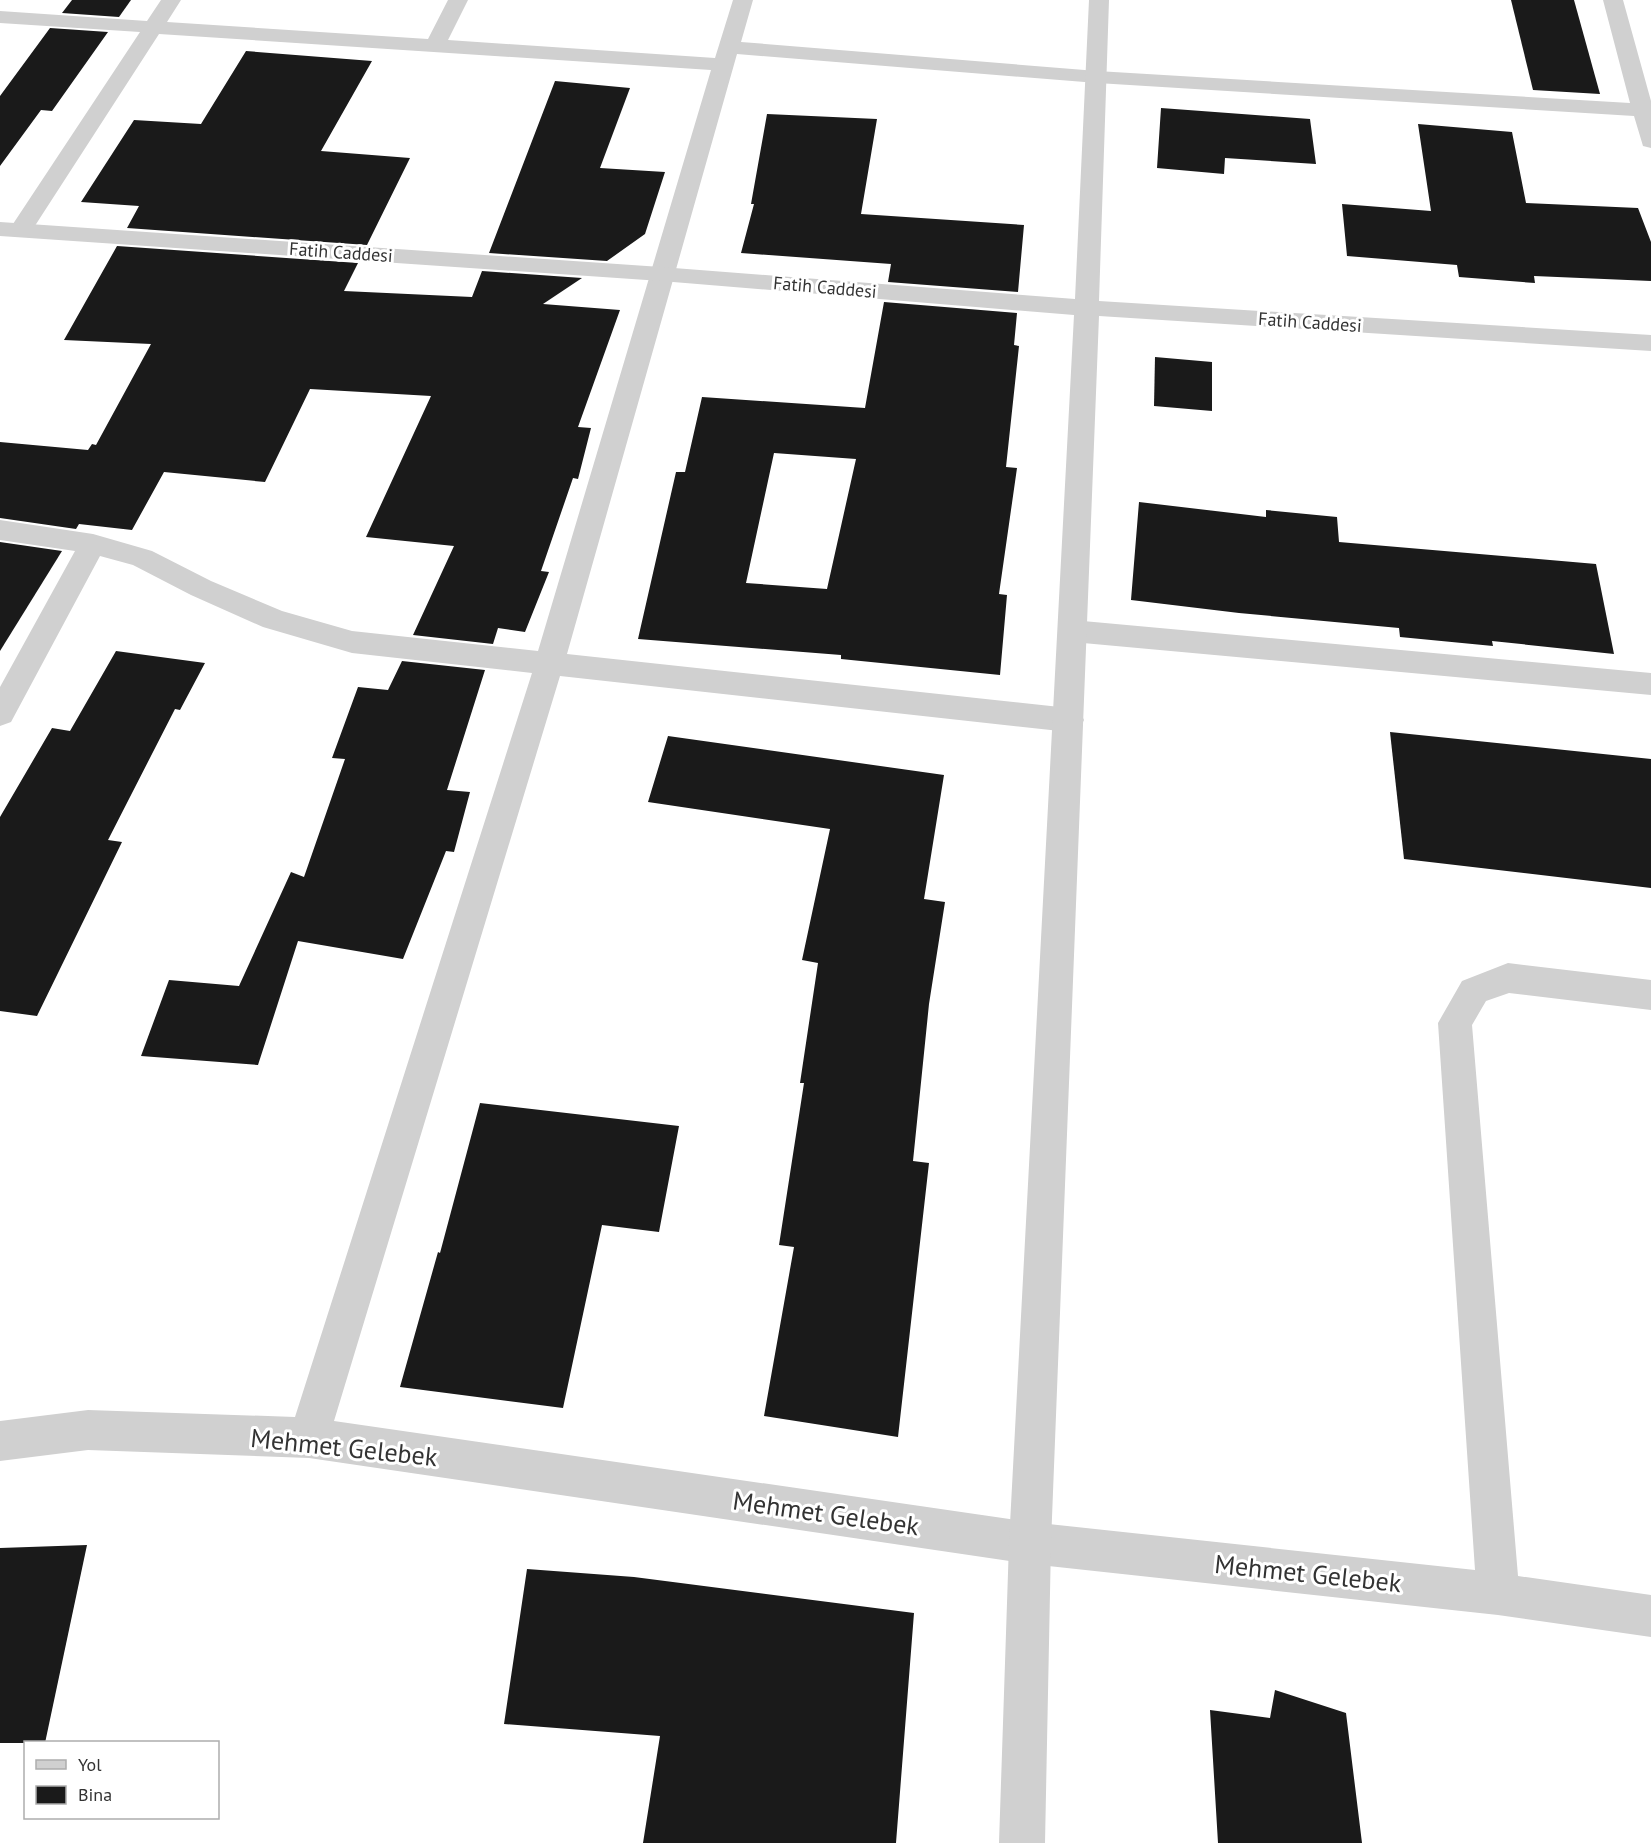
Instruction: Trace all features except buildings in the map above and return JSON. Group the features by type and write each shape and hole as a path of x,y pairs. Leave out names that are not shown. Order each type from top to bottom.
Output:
{"street":[{"path":"10,230 171,0"},
{"path":"435,45 458,0"},
{"path":"309,1438 549,665 661,274 744,0"},
{"path":"1022,1843 1030,1543 1069,720 1099,0"},
{"path":"1613,0 1647,110 1651,141"},
{"path":"0,17 435,45 727,56 1647,110"},
{"name":"Fatih Caddesi","path":"10,230 661,274 1087,308 1651,343"},
{"path":"0,530 93,544 142,558 201,588 273,619 352,642 1069,720"},
{"path":"0,714 93,544"},
{"path":"1072,631 1651,684"},
{"path":"1498,1594 1455,1023 1474,991 1508,978 1651,995"},
{"name":"Mehmet Gelebek","path":"0,1441 88,1430 309,1438 1030,1543 1498,1594 1651,1616"}]}
